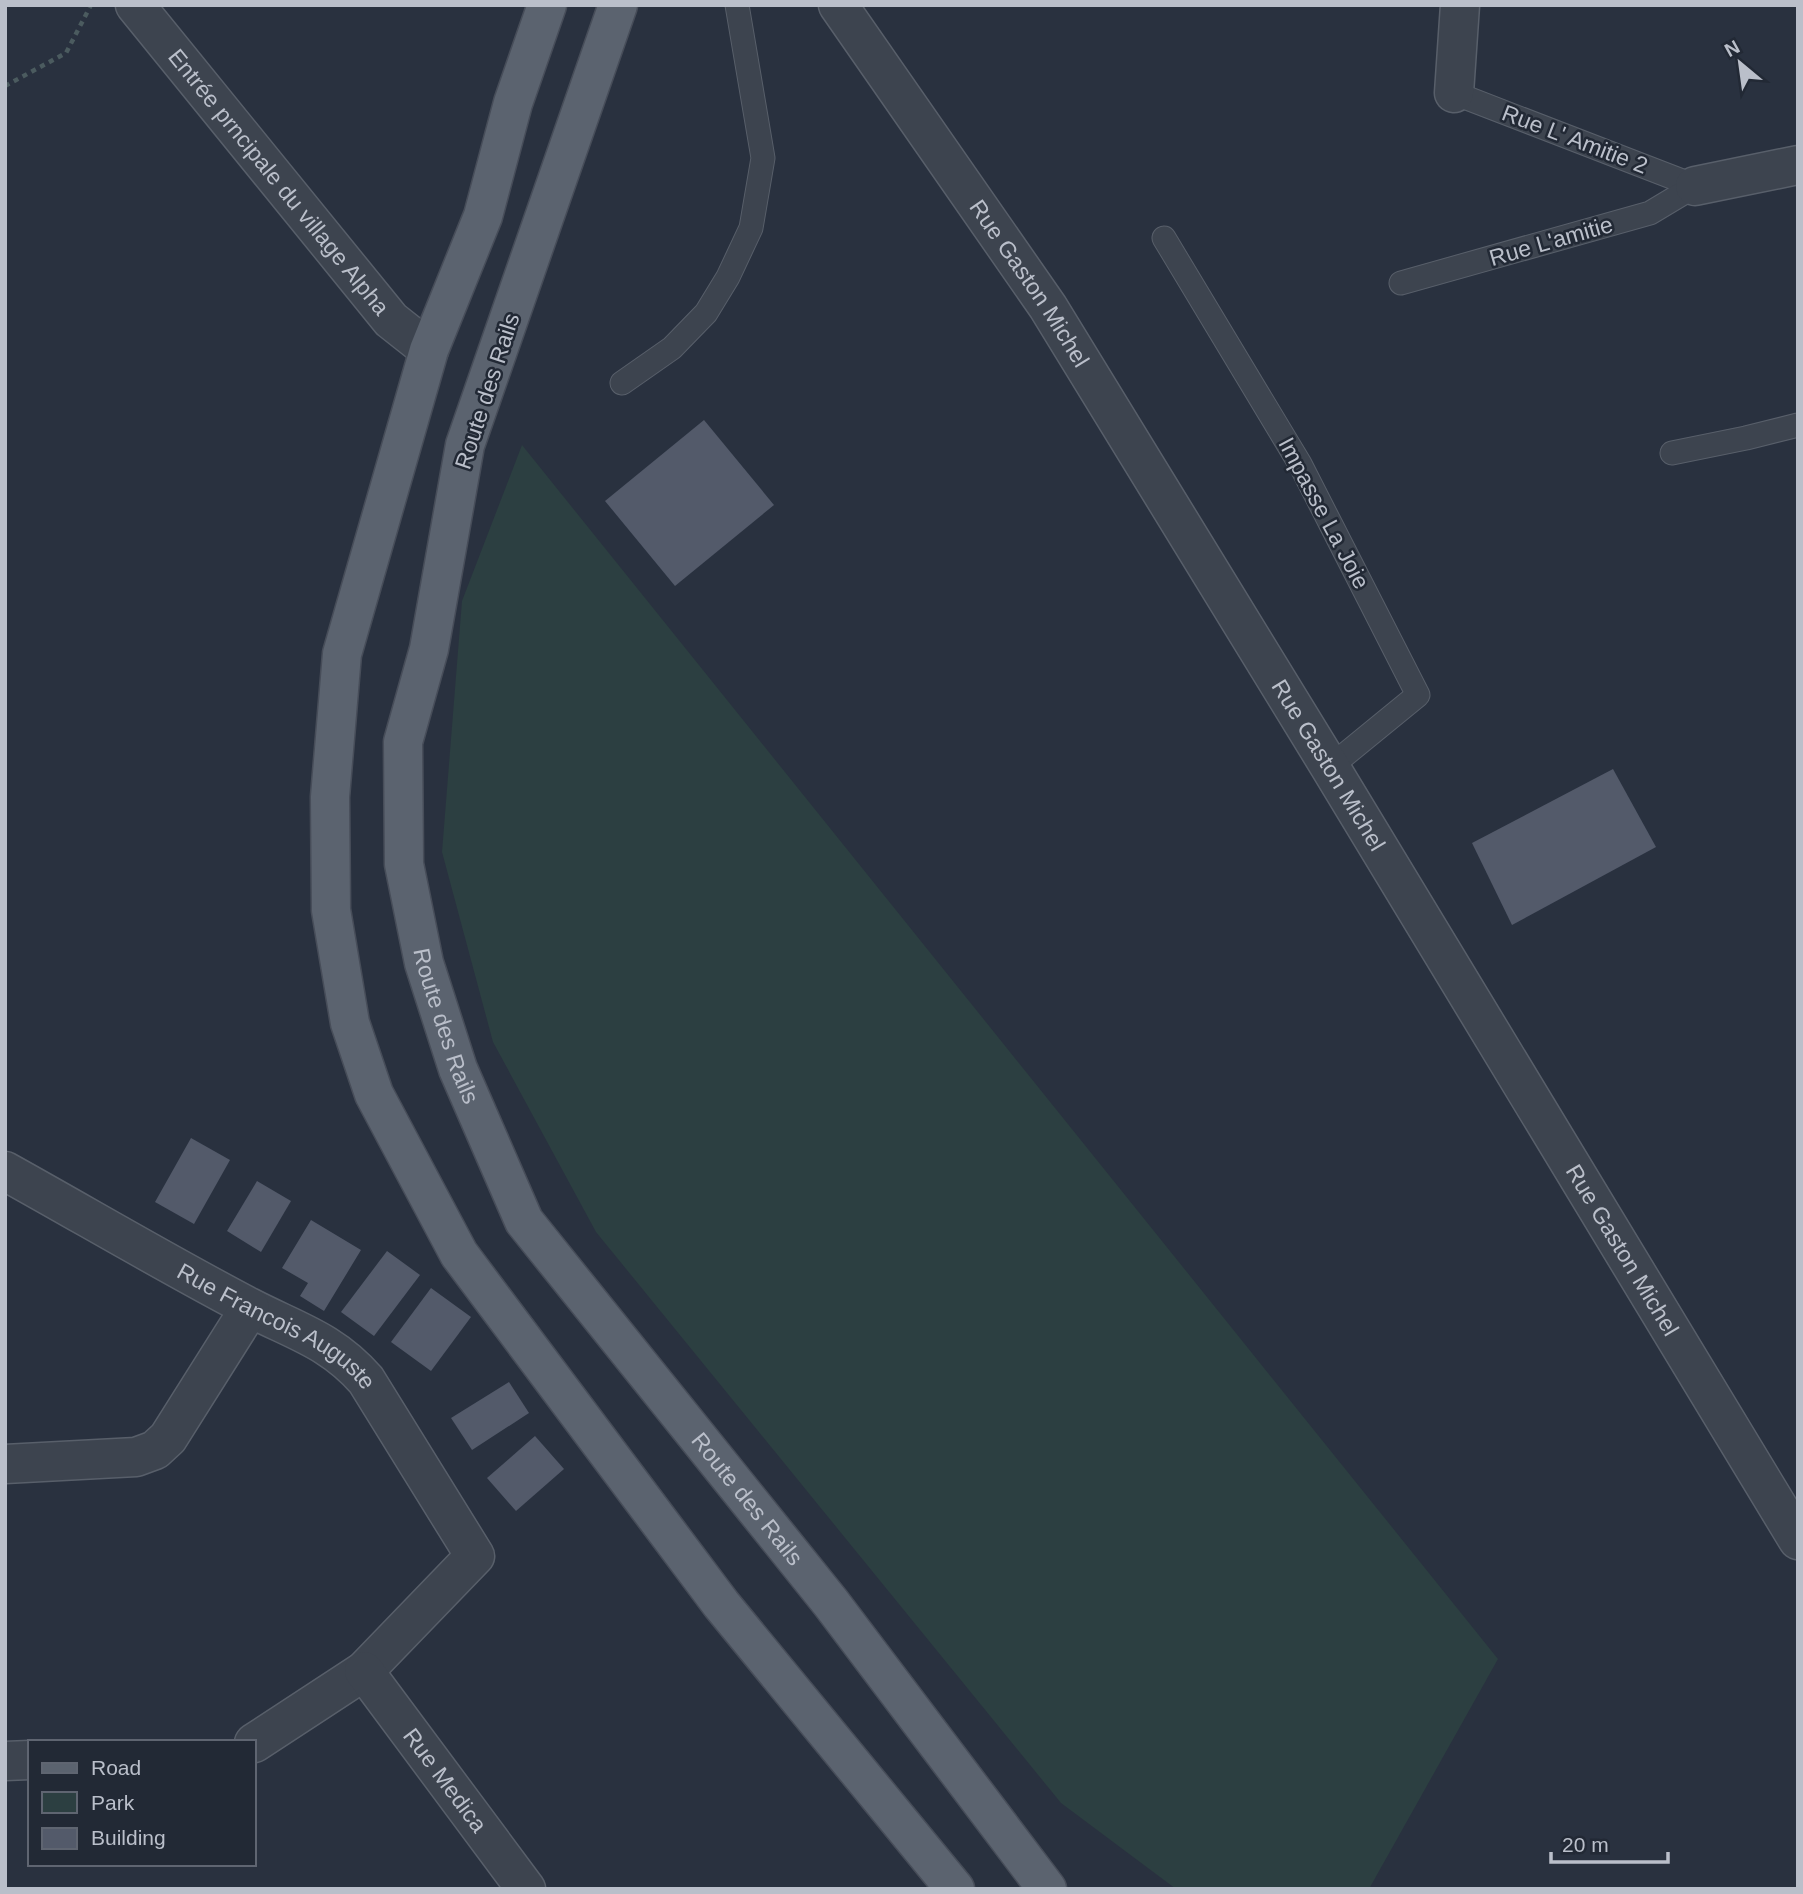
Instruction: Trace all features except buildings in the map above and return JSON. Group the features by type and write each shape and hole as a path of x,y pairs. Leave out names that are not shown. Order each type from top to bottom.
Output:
{"main road":[{"path":"547,5 513,103 483,216 429,350 342,654 330,797 331,910 350,1023 374,1094 458,1254 721,1604 955,1889"},
{"name":"Route des Rails","path":"618,5 465,444 429,649 403,742 404,864 424,962 458,1069 524,1221 831,1603 1047,1889"}],"street":[{"name":"Entrée prncipale du village Alpha","path":"135,5 391,320 429,350"},
{"name":"Rue Gaston Michel","path":"838,5 1048,307 1798,1540"},
{"path":"1454,93 1460,5"},
{"path":"1695,186 1798,165"},
{"name":"Rue Francois Auguste","path":"5,1171 250,1308 331,1347 349,1361 366,1380 474,1556 364,1671"},
{"path":"5,1464 136,1457 155,1450 168,1438 250,1308"},
{"path":"256,1742 364,1671"},
{"name":"Rue Medica","path":"364,1671 526,1889"},
{"path":"5,1760 28,1760"}],"lane":[{"path":"622,383 672,348 706,313 728,276 751,228 764,158 737,5"},
{"name":"Rue L' Amitie 2","path":"1454,93 1695,186"},
{"name":"Rue L'amitie","path":"1401,283 1650,213 1695,186"},
{"name":"Impasse La Joie","path":"1164,238 1300,464 1418,695 1330,767"},
{"path":"1672,453 1798,425"}],"path":[{"path":"5,86 66,53 91,5"}],"green space":[{"path":"522,445 1498,1659 1369,1889 1176,1889 1061,1803 596,1232 493,1042 442,852 462,601"}]}
